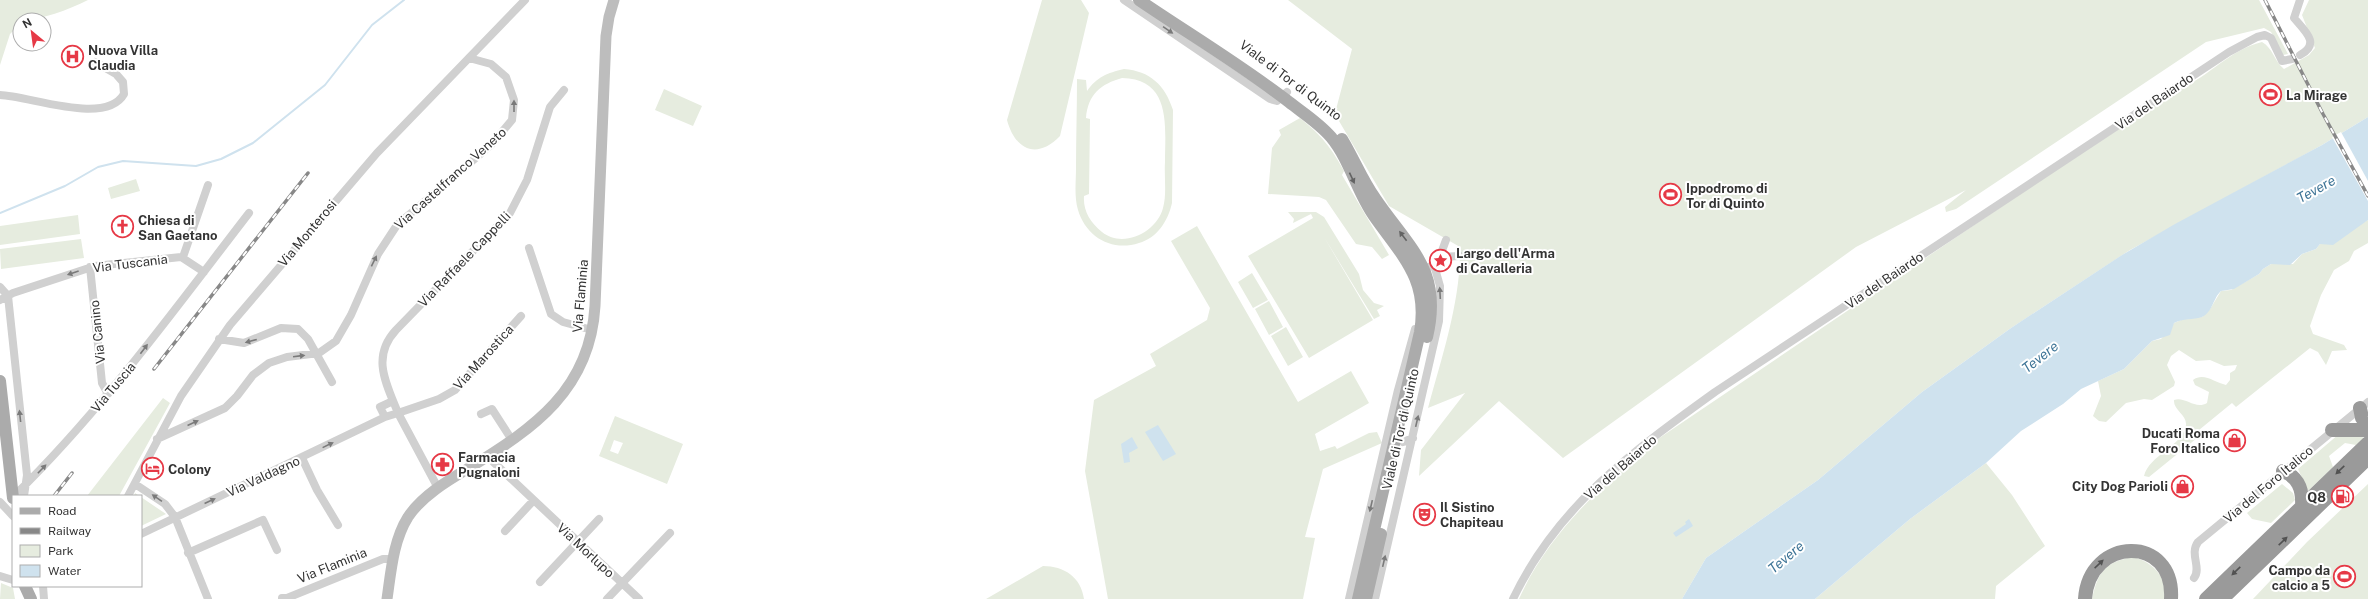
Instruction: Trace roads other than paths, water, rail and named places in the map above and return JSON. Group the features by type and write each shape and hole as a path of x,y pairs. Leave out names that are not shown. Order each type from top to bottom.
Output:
{"highway":[{"path":"2364,405 2362,418 2368,425"},
{"path":"2332,430 2368,430"},
{"path":"2206,599 2368,442"},
{"path":"2222,599 2368,458"},
{"path":"2283,471 2292,475 2297,480 2302,498 2302,506"},
{"path":"2085,599 2087,583 2095,567 2117,553 2136,550 2148,554 2163,566 2169,578 2171,599"},
{"path":"2230,599 2255,568"}],"main road":[{"name":"Viale di Tor di Quinto","path":"1139,0 1155,16 1330,124 1338,134 1374,197 1416,253 1424,268 1431,295 1431,320 1408,440 1387,528 1366,599"},
{"name":"Viale di Tor di Quinto","path":"1154,0 1285,95"},
{"name":"Viale di Tor di Quinto","path":"1358,599 1365,549 1420,332 1422,305 1420,288 1424,268"},
{"path":"0,381 13,495"},
{"path":"22,599 24,587"},
{"path":"25,587 32,599"}],"street":[{"name":"Via Monterosi","path":"129,495 180,396 219,339 376,153 525,0"},
{"name":"Via Flaminia","path":"387,599 398,538 408,518 438,488 512,440 544,416 568,388 582,361 592,330 596,291 606,36 608,17 614,0"},
{"name":"Viale di Tor di Quinto","path":"1124,0 1155,16"},
{"path":"2300,0 2294,18 2309,37 2311,46 2310,50 2300,55"},
{"name":"Via del Baiardo","path":"1513,599 1544,545 1591,490 1642,444 1715,392 2229,52 2257,37 2265,35 2270,38 2282,61 2292,60"},
{"name":"Via Castelfranco Veneto","path":"157,439 225,408 238,396 252,376 269,363 287,357 316,354 330,347 338,338 378,254 397,224 491,145 512,120 514,100 506,77 491,64 469,58"},
{"path":"0,95 87,109 111,105 124,94 123,82 116,74 95,62"},
{"name":"Via Raffaele Cappelli","path":"398,413 382,364 384,344 510,213 527,180 550,108 564,90"},
{"path":"184,257 208,185"},
{"name":"Via Tuscia","path":"15,495 26,485 108,394 249,213"},
{"path":"1424,268 1439,257 1446,240"},
{"path":"529,248 551,314 563,322 592,330"},
{"path":"1439,257 1460,256"},
{"name":"Via Tuscania","path":"0,300 90,267 184,257 204,272"},
{"name":"Via Canino","path":"90,267 102,383 108,394"},
{"path":"0,287 8,296 26,470 24,495"},
{"name":"Via Marostica","path":"385,417 439,399 455,390 521,316"},
{"path":"219,339 244,343 281,328 294,328 305,334 332,382"},
{"path":"385,417 380,407 393,401"},
{"name":"Via del Foro Italico","path":"2194,578 2196,572 2194,552 2197,544 2332,430 2364,405"},
{"path":"481,414 492,409 512,440"},
{"path":"398,413 438,488"},
{"name":"Via Valdagno","path":"142,534 385,417"},
{"name":"Via Morlupo","path":"487,456 533,501 639,599"},
{"path":"302,458 317,490 338,525"},
{"path":"135,484 165,504 175,517 188,553 208,599"},
{"path":"505,531 533,501"},
{"path":"0,502 12,515"},
{"path":"540,582 599,519"},
{"path":"188,553 263,520 277,550"},
{"name":"Viale di Tor di Quinto","path":"1375,599 1387,528"},
{"path":"607,599 670,533"},
{"name":"Viale di Tor di Quinto","path":"1349,599 1365,549"},
{"name":"Via Flaminia","path":"282,598 287,598 383,559 394,558"},
{"path":"0,576 12,580"},
{"path":"43,587 44,599"}],"water":[{"name":"Tevere","path":"2368,117 2368,220 2333,245 2320,244 2316,249 2302,254 2290,265 2271,264 2263,269 2259,274 2234,289 2221,291 2206,315 2181,320 2174,323 2170,335 2152,341 2124,369 2081,389 2063,404 2021,431 1986,463 1910,519 1815,599 1682,599 1706,558 1818,480 1922,392 2011,328 2122,255 2175,224 2322,145"},
{"path":"1158,425 1176,454 1163,461 1145,432"},
{"path":"1132,437 1138,448 1129,453 1130,462 1124,463 1121,444"},
{"path":"1689,519 1693,526 1676,537 1673,533 1686,524 1685,522"}],"waterway":[{"path":"0,213 65,186 98,167 123,161 196,166 221,159 253,143 325,85 372,25 404,0"}],"railway":[{"path":"2265,0 2323,114 2368,196"},
{"path":"154,369 308,173"},
{"path":"55,495 72,473"}],"place":[{"name":"Nuova Villa Claudia","path":"73,57"},
{"name":"La Mirage","path":"2270,95"},
{"name":"Ippodromo di Tor di Quinto","path":"1670,195"},
{"name":"Chiesa di San Gaetano","path":"123,227"},
{"name":"Largo dell'Arma di Cavalleria","path":"1440,260"},
{"name":"Ducati Roma Foro Italico","path":"2235,440"},
{"name":"Farmacia Pugnaloni","path":"442,464"},
{"name":"Colony","path":"153,469"},
{"name":"City Dog Parioli","path":"2183,486"},
{"name":"Q8","path":"2342,497"},
{"name":"Il Sistino Chapiteau","path":"1424,514"},
{"name":"Campo da calcio a 5","path":"2345,577"}]}
